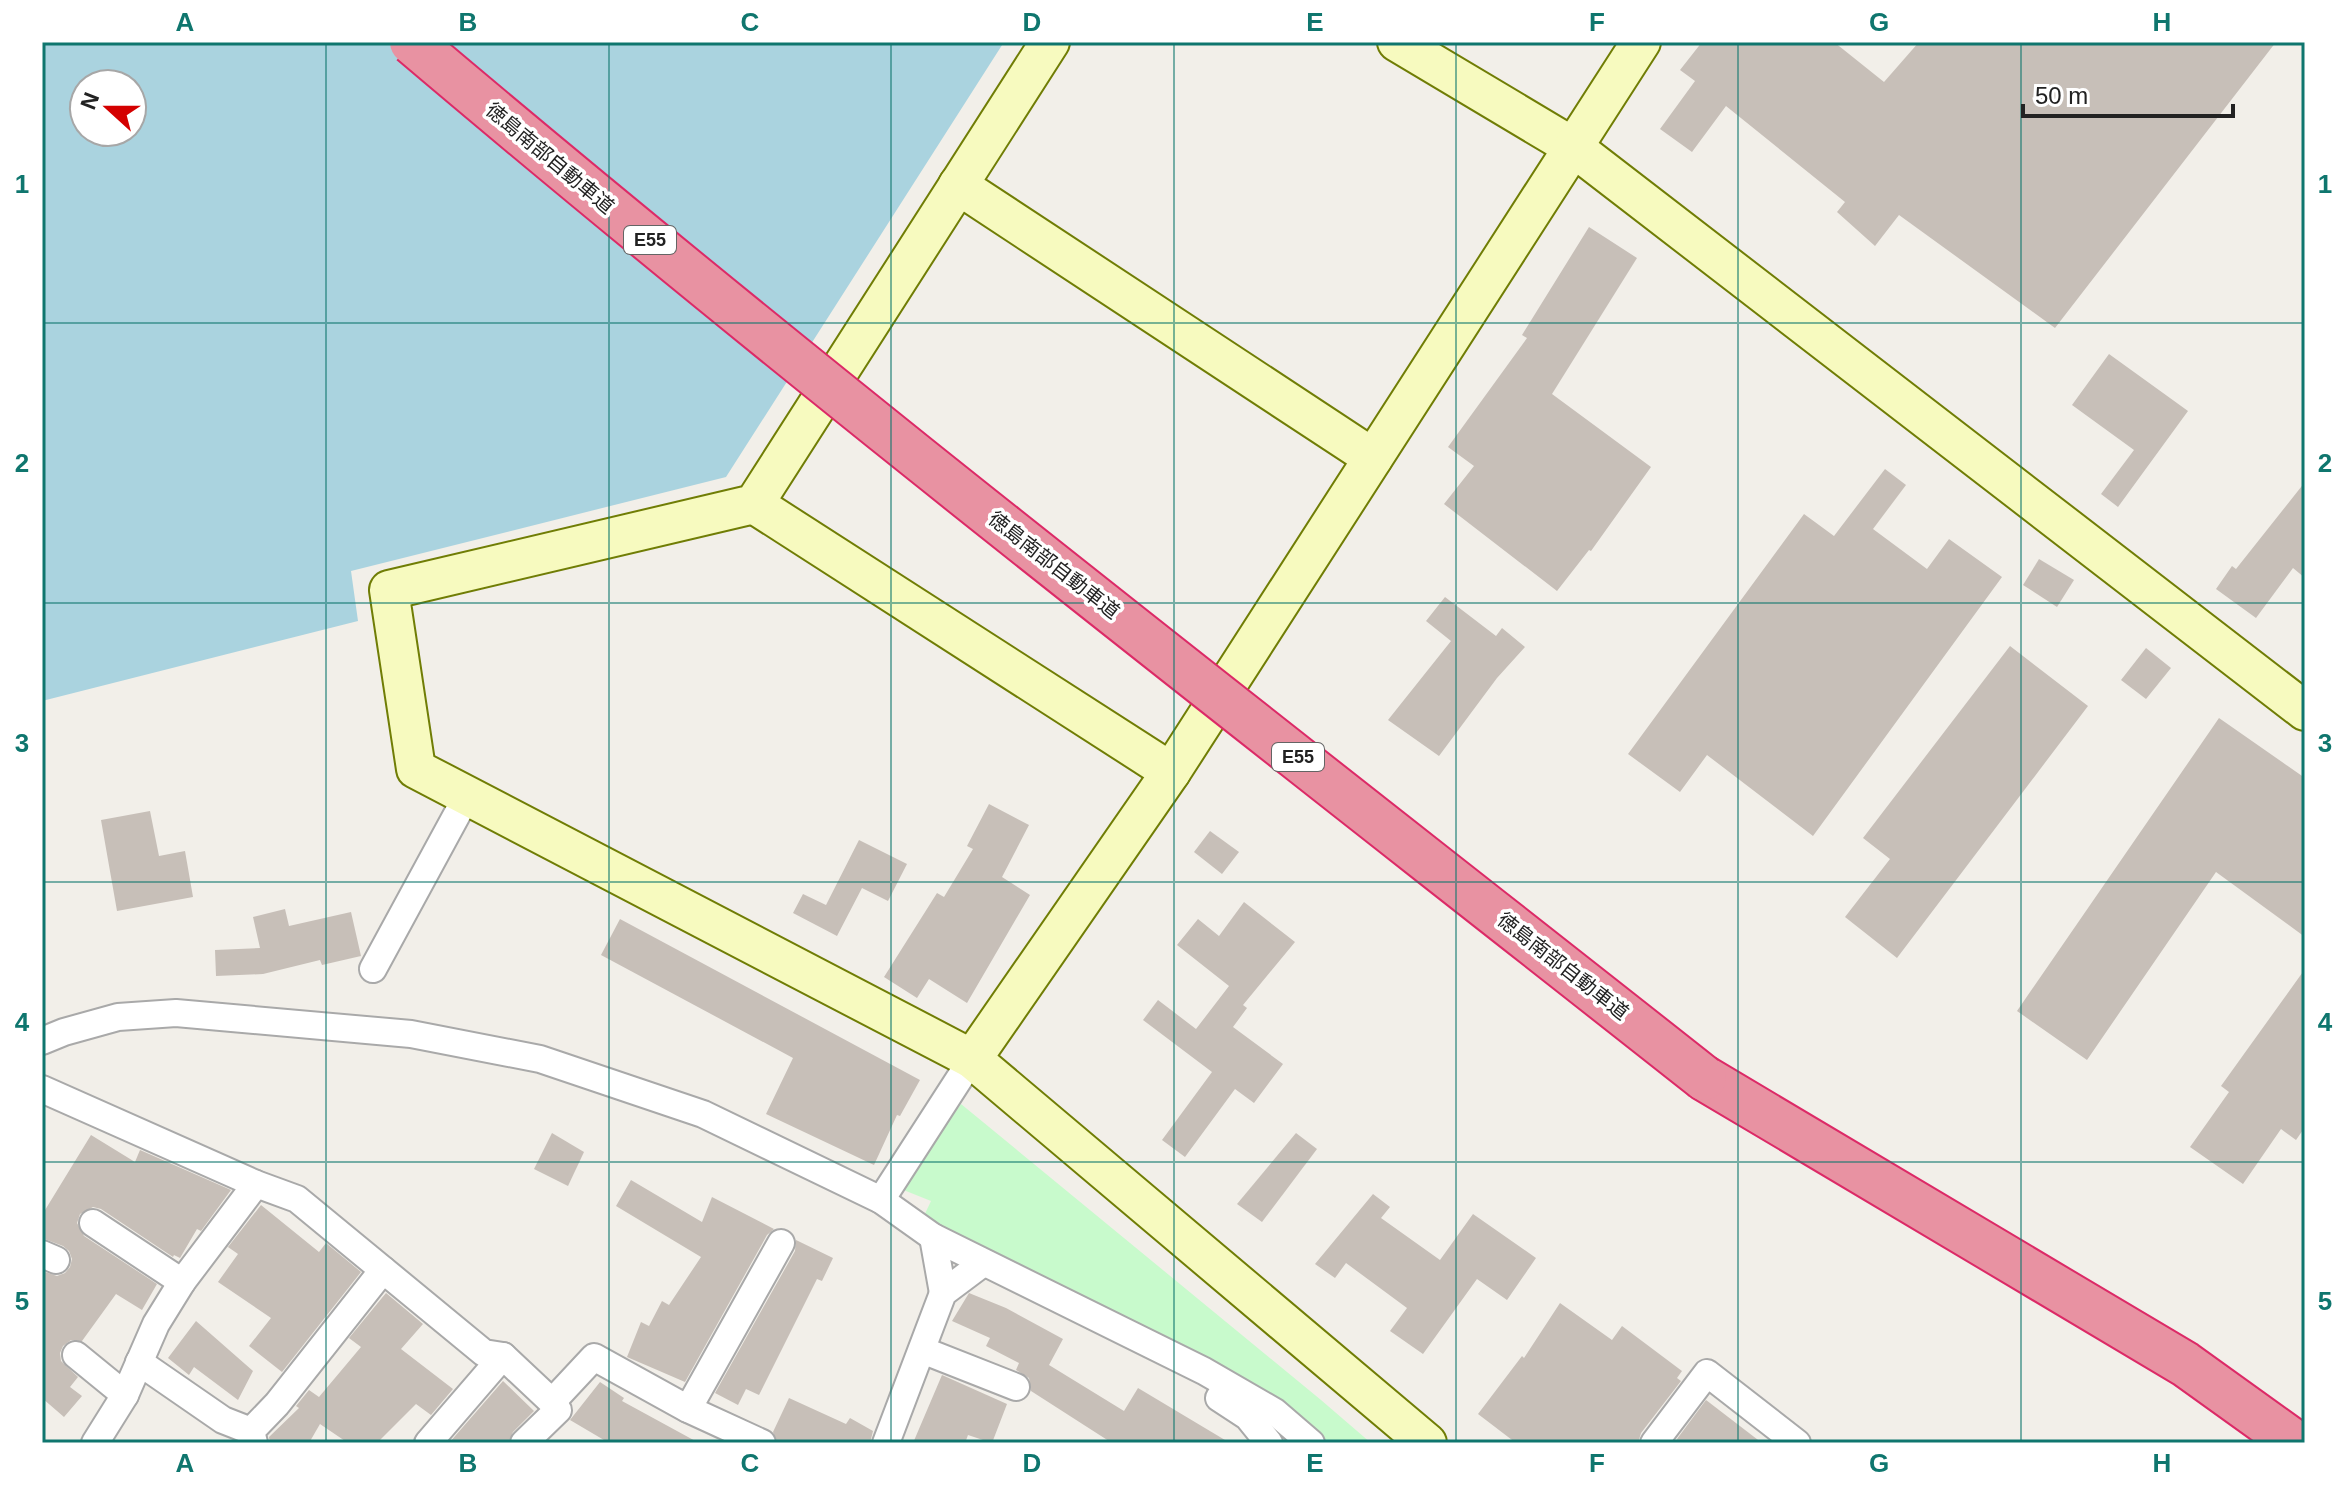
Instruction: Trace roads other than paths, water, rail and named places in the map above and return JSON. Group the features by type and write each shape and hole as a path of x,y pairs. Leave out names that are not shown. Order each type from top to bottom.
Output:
{"highway":[{"name":"徳島南部自動車道","path":"412,42 706,287 891,436 1704,1078 2185,1364 2295,1443"}],"street":[{"path":"1050,42 754,504 389,590 416,769 972,1059 1427,1443"},
{"path":"1397,42 1573,147 2305,711"},
{"path":"881,1200 972,1059 1171,772 1641,42"},
{"path":"958,185 1373,458"},
{"path":"754,504 1171,772"},
{"path":"373,969 467,796"},
{"path":"42,1041 118,1017 176,1013 411,1034 540,1059 703,1114 881,1200 933,1237 1138,1339 1200,1376 1284,1433 1311,1443"},
{"path":"42,1089 256,1184 297,1199 484,1353 503,1356 552,1402 558,1410 524,1443"},
{"path":"95,1443 125,1395 156,1324 182,1282 256,1184"},
{"path":"93,1223 182,1282"},
{"path":"886,1443 943,1293 933,1237"},
{"path":"688,1409 781,1243"},
{"path":"943,1293 983,1263"},
{"path":"139,1362 253,1437 383,1270"},
{"path":"922,1350 1016,1387"},
{"path":"76,1355 125,1395"},
{"path":"428,1443 503,1356"},
{"path":"552,1402 594,1357 688,1409 762,1443"},
{"path":"1654,1443 1707,1373 1797,1443"},
{"path":"1200,1376 1248,1417 1269,1443"}],"water":[{"path":"42,42 1004,42 726,477 351,571 358,621 42,701"}]}
